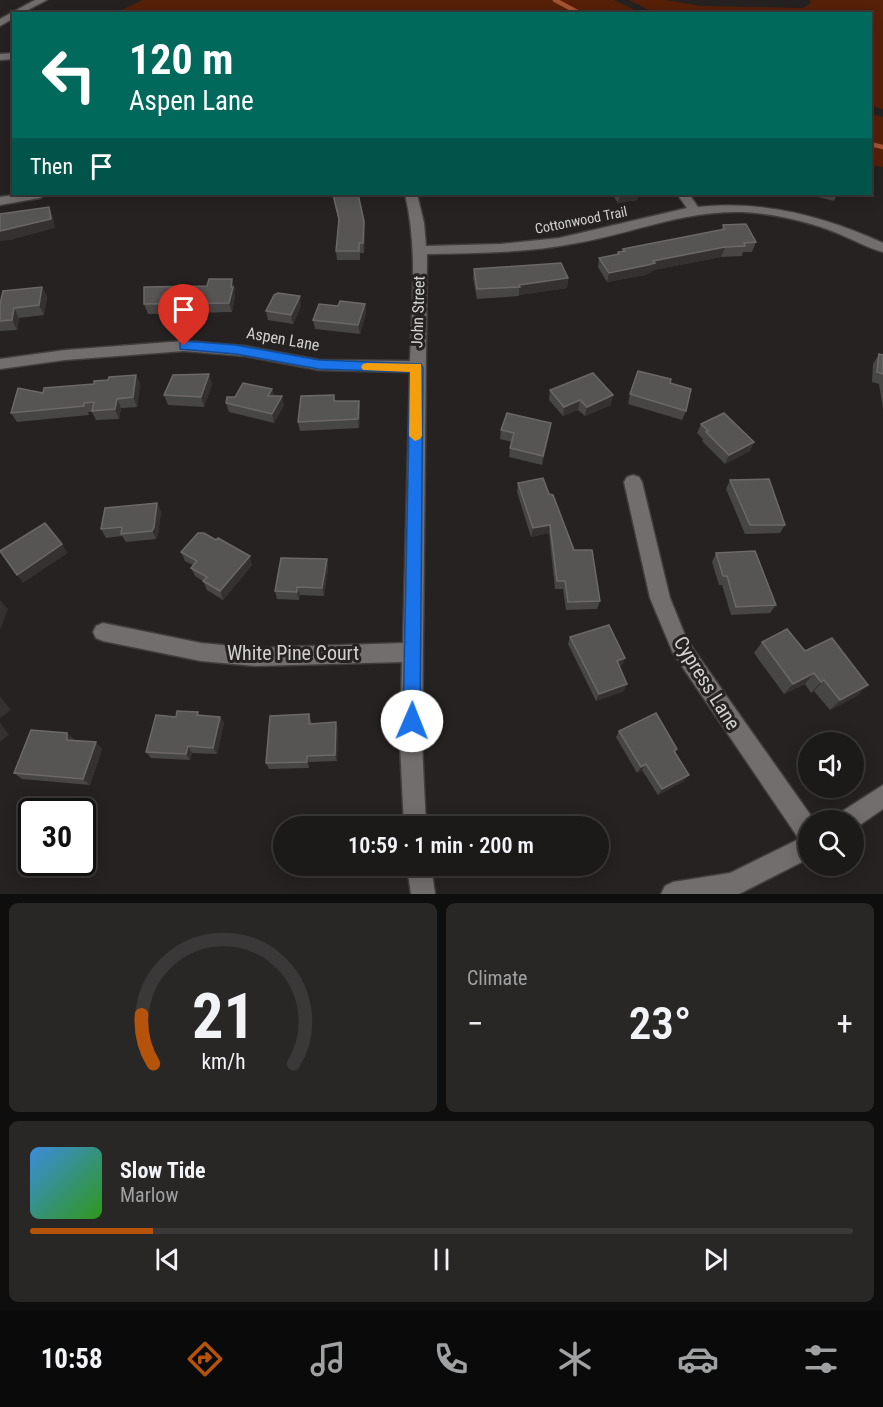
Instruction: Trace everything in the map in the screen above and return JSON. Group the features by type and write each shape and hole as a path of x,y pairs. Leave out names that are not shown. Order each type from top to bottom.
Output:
{"street":[{"path":"16,12 42,0"},
{"path":"0,201 34,195"},
{"name":"John Street","path":"411,195 418,223 420,250 416,368 411,744 415,816"},
{"path":"684,195 695,211"},
{"name":"Cottonwood Trail","path":"420,250 503,248 541,244 579,239 695,211 739,209 790,214 847,230 883,248"},
{"name":"Aspen Lane","path":"0,364 150,347 191,346 236,349 319,365 416,368"},
{"name":"Cypress Lane","path":"633,482 660,598 681,646 798,817"},
{"name":"White Pine Court","path":"103,632 201,652 255,657 413,652"},
{"path":"863,810 883,796"},
{"path":"673,894 732,885 798,853"},
{"path":"420,876 423,894"}],"shaded area":[{"path":"143,0 614,0 639,12 117,12"},
{"path":"629,0 666,0 701,6 803,8 811,3 810,0 883,0 883,109 872,106 872,12 653,12"},
{"path":"872,114 883,117 883,167 872,165"}],"building":[{"path":"333,195 358,195 364,221 363,243 359,243 359,251 336,251 339,219"},
{"path":"49,207 51,219 0,231 0,214"},
{"path":"746,224 756,242 744,243 745,246 725,247 653,261 655,263 609,273 599,258 619,254 618,252 625,251 623,249 725,229 723,225"},
{"path":"561,263 568,278 519,285 520,287 477,289 474,269"},
{"path":"209,279 232,279 231,287 233,287 229,303 144,304 144,287 207,286"},
{"path":"42,287 39,305 14,308 12,320 0,321 3,291"},
{"path":"278,293 300,296 291,315 266,311 274,295"},
{"path":"340,301 365,304 358,325 313,320 319,304 338,306"},
{"path":"879,354 883,355 883,374 877,372"},
{"path":"638,371 671,379 670,383 691,389 686,411 630,394"},
{"path":"593,373 613,395 587,407 580,400 564,407 550,390"},
{"path":"209,374 201,397 164,395 173,375"},
{"path":"136,375 133,397 117,399 115,409 92,411 94,402 84,403 84,406 11,413 18,388 43,393 44,388 94,384 94,381 108,380 109,377"},
{"path":"243,383 272,389 268,396 282,396 272,414 226,403 227,397 235,397"},
{"path":"334,395 334,401 359,401 358,419 298,422 301,396"},
{"path":"507,413 551,423 543,456 510,448 514,433 501,430"},
{"path":"724,413 754,442 729,455 701,424"},
{"path":"543,478 549,494 553,495 574,550 592,550 600,601 568,602 565,581 557,581 550,525 533,528 518,483"},
{"path":"769,479 785,525 750,525 730,480"},
{"path":"157,503 152,531 121,534 122,527 101,529 105,508"},
{"path":"45,523 62,544 17,575 0,551"},
{"path":"198,533 204,533 216,540 218,538 250,556 220,591 203,581 207,577 191,568 197,561 181,552"},
{"path":"755,551 776,605 736,607 727,576 723,576 716,553"},
{"path":"281,558 327,559 322,588 297,587 297,592 275,591"},
{"path":"609,625 625,658 617,661 627,684 599,694 570,637"},
{"path":"787,629 805,651 832,638 868,685 840,700 824,680 821,682 814,673 793,684 762,642"},
{"path":"177,711 198,712 197,715 220,717 213,748 188,746 186,754 146,752 156,715 176,717"},
{"path":"656,713 677,749 674,751 689,775 662,789 646,764 641,767 619,731"},
{"path":"309,714 309,724 336,722 335,755 307,756 307,762 266,763 270,716"},
{"path":"31,730 67,733 67,740 96,742 83,779 14,773"}],"waterway":[{"path":"555,0 577,12"},
{"path":"872,144 883,147"}],"slow traffic":[{"path":"367,367 416,368 415,436"}],"route":[{"path":"184,346 236,349 319,365 416,368 412,721"}]}
